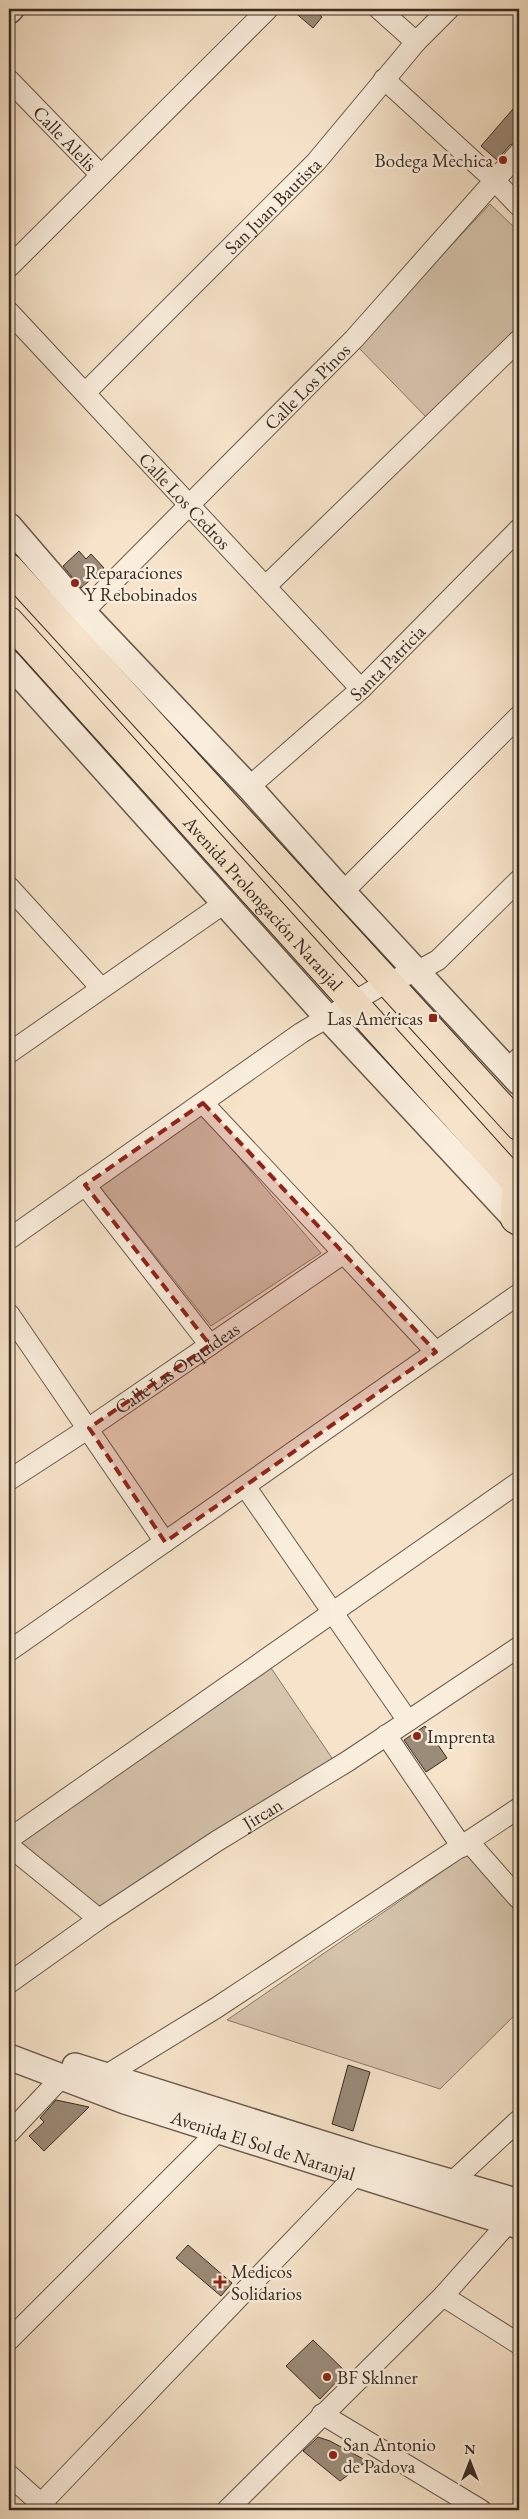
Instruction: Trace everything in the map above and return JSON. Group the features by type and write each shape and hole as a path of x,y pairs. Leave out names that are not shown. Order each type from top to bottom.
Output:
{"main road":[{"name":"Avenida Prolongación Naranjal","path":"9,568 386,982 515,1117"},
{"name":"Avenida Prolongación Naranjal","path":"9,621 518,1185"},
{"path":"517,1221 518,1185"}],"street":[{"path":"9,267 268,9"},
{"path":"379,9 416,42"},
{"name":"San Juan Bautista","path":"85,393 316,162 416,42 449,9"},
{"path":"384,79 494,180 519,206"},
{"name":"Calle Alelis","path":"9,80 101,175"},
{"name":"Calle Los Pinos","path":"84,612 354,339 519,153"},
{"name":"Calle Los Cedros","path":"9,312 361,689"},
{"path":"266,586 519,340"},
{"path":"9,526 84,612 249,787 343,892 516,1070"},
{"name":"Santa Patricia","path":"249,787 361,689 519,530"},
{"name":"Avenida Prolongación Naranjal","path":"9,663 226,902 327,1017 517,1221"},
{"path":"343,892 519,716"},
{"path":"9,1239 327,1017 354,1003 386,982 438,960 519,880"},
{"path":"9,887 101,988"},
{"path":"9,1053 226,902"},
{"path":"203,1103 436,1352"},
{"path":"85,1185 210,1346"},
{"name":"Calle Las Orquídeas","path":"9,1480 89,1428 344,1254"},
{"path":"9,1651 519,1294"},
{"path":"9,1314 89,1428 165,1542"},
{"path":"9,1839 519,1482"},
{"path":"245,1486 408,1721"},
{"name":"Jircan","path":"9,1983 99,1919 217,1841 408,1721 519,1647"},
{"path":"386,1735 466,1844 519,1899"},
{"path":"105,2076 216,2008 519,1808"},
{"path":"9,1846 99,1919"},
{"name":"Avenida El Sol de Naranjal","path":"9,2040 73,2066 451,2183 515,2217"},
{"name":"Avenida El Sol de Naranjal","path":"9,2057 61,2078 356,2175 515,2217"},
{"path":"9,2133 61,2078"},
{"path":"451,2183 519,2120"},
{"path":"9,2340 218,2131"},
{"path":"9,2475 42,2508 356,2175"},
{"path":"227,2510 443,2296 515,2217"},
{"path":"443,2296 519,2344"},
{"path":"322,2414 481,2510"}],"highlighted area":[{"path":"203,1103 436,1352 165,1542 89,1428 210,1345 85,1185"}],"shaded area":[{"path":"490,204 519,232 519,327 430,421 357,346"},
{"path":"201,1113 321,1253 211,1326 97,1183"},
{"path":"269,1665 334,1761 101,1908 20,1842"},
{"path":"468,1854 519,1913 519,2011 440,2089 227,2020"}],"building":[{"path":"291,9 313,9 322,17 313,28"},
{"path":"519,102 519,141 510,145 497,160 481,146"},
{"path":"79,551 86,559 91,554 104,568 81,588 63,566"},
{"path":"425,1726 447,1758 426,1772 404,1740"},
{"path":"348,2065 370,2072 353,2131 332,2124"},
{"path":"56,2100 89,2107 44,2151 29,2136 44,2122 40,2118"},
{"path":"188,2245 232,2283 221,2296 176,2258"},
{"path":"313,2340 346,2372 320,2399 286,2366"},
{"name":"San Antonio de Padova","path":"318,2437 330,2441 367,2461 340,2481 303,2451"}],"place":[{"name":"Bodega Mechica","path":"503,160"},
{"name":"Reparaciones Y Rebobinados","path":"75,583"},
{"name":"Las Américas","path":"433,1018"},
{"name":"Imprenta","path":"417,1736"},
{"name":"Medicos Solidarios","path":"220,2282"},
{"name":"BF Sklnner","path":"327,2377"},
{"name":"San Antonio de Padova","path":"333,2455"}]}
